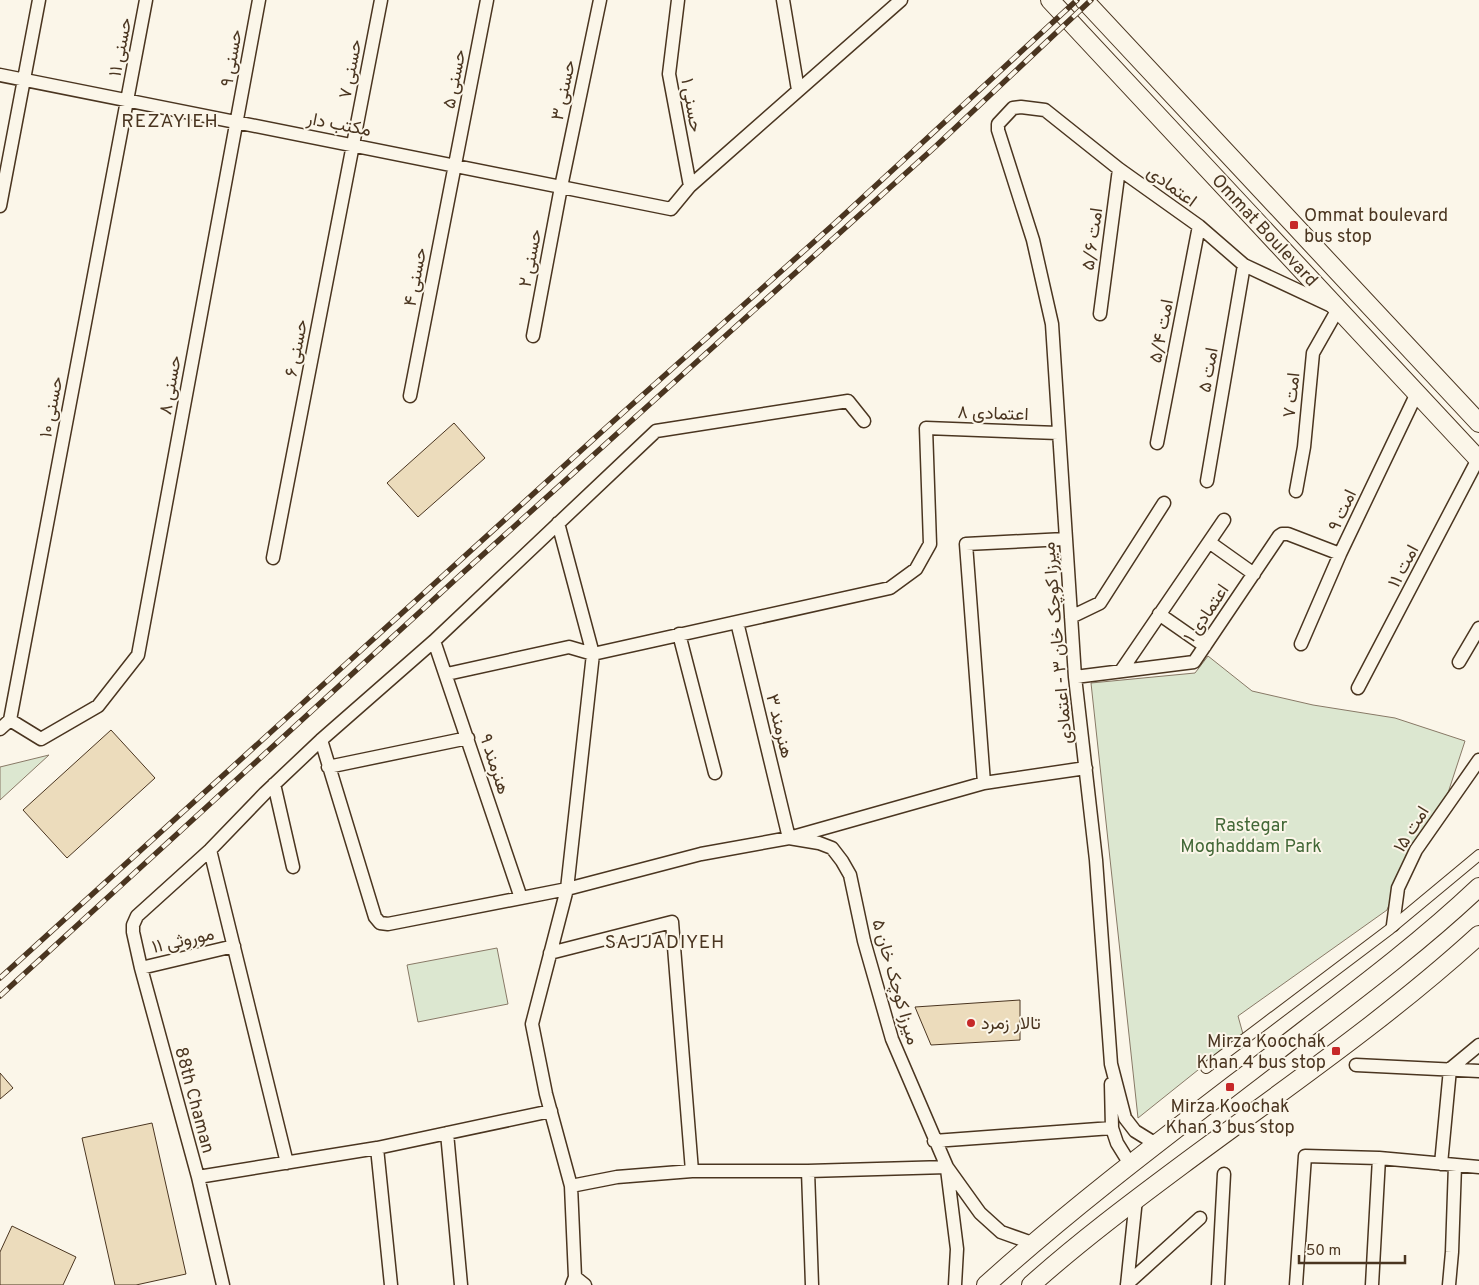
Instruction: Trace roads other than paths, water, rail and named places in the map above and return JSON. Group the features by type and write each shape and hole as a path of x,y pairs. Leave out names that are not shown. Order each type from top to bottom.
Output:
{"main road":[{"name":"Ommat Boulevard","path":"1050,0 1479,459"},
{"name":"Ommat Boulevard","path":"1084,0 1479,423"},
{"path":"986,1285 1032,1243 1130,1164 1360,988 1444,920 1479,887"},
{"path":"1031,1285 1054,1264 1136,1199 1381,1018 1479,935"}],"street":[{"path":"0,206 39,0"},
{"name":"حسنی ۱۱","path":"127,100 146,0"},
{"name":"حسنی ۹","path":"236,122 259,0"},
{"name":"حسنی ۷","path":"352,145 381,0"},
{"name":"حسنی ۵","path":"455,165 487,0"},
{"name":"حسنی ۳","path":"561,187 600,0"},
{"name":"حسنی ۱","path":"678,0 668,74 690,186"},
{"path":"783,0 798,90"},
{"path":"690,186 901,0"},
{"name":"مکتب دار","path":"0,75 671,209 690,186"},
{"name":"حسنی ۱۰","path":"5,725 127,100"},
{"name":"اعتمادی","path":"998,130 998,124 1013,108 1045,110 1119,169 1198,226 1244,265 1338,308"},
{"name":"حسنی ۸","path":"5,725 41,739 98,706 138,654 236,122"},
{"name":"میرزا کوچک خان ۳ - اعتمادی","path":"998,130 1033,240 1052,324 1075,677 1096,860 1111,1064 1125,1118 1135,1131 1156,1144"},
{"name":"حسنی ۶","path":"274,558 352,145"},
{"name":"حسنی ۴","path":"410,396 455,165"},
{"name":"امت ۵/۶","path":"1100,314 1119,169"},
{"name":"حسنی ۲","path":"533,336 561,187"},
{"name":"امت ۵/۴","path":"1157,443 1198,226"},
{"name":"امت ۵","path":"1207,481 1244,265"},
{"name":"امت ۷","path":"1296,491 1304,447 1313,353 1338,308"},
{"name":"امت ۹","path":"1300,644 1340,554 1417,393"},
{"path":"287,1163 210,850 274,784 434,641 656,431 848,400 864,421"},
{"name":"اعتمادی ۸","path":"738,622 890,588 916,569 930,544 926,428 1058,433"},
{"name":"امت ۱۱","path":"1358,688 1479,459"},
{"path":"1071,617 1100,603 1164,503"},
{"path":"1121,671 1224,520"},
{"path":"558,523 592,654 566,889 532,1024 550,1111 571,1186 577,1282"},
{"name":"اعتمادی ۱","path":"1075,677 1194,662 1282,534 1288,534 1340,554"},
{"path":"984,783 966,544 1066,539"},
{"path":"1209,542 1254,574"},
{"path":"1159,614 1205,646"},
{"path":"446,674 569,647 592,654 738,622"},
{"name":"هنرمند ۳","path":"738,622 789,838"},
{"path":"1459,662 1479,628"},
{"path":"679,634 715,773"},
{"name":"هنرمند ۹","path":"434,641 521,898"},
{"path":"328,767 468,738"},
{"path":"321,740 375,917 380,923 388,924 566,889 701,854 789,838 984,783 1086,768"},
{"name":"امت ۱۵","path":"1393,925 1398,888 1416,850 1479,760"},
{"path":"274,784 293,867"},
{"name":"میرزا کوچک خان ۵","path":"789,838 819,843 832,848 850,875 864,941 892,1039 946,1167 980,1213 1001,1232 1032,1243"},
{"name":"88th Chaman","path":"210,850 137,916 133,925 141,968 198,1177 223,1285"},
{"path":"1206,1068 1352,958 1479,855"},
{"path":"550,953 672,922 692,1172"},
{"name":"موروثی ۱۱","path":"141,968 234,946"},
{"path":"1441,1164 1450,1069 1479,1045"},
{"path":"1111,1064 1112,1128 1117,1143 1130,1164"},
{"path":"1356,1065 1479,1071"},
{"path":"198,1177 377,1148 550,1111"},
{"path":"934,1141 1112,1128"},
{"path":"447,1133 461,1285"},
{"path":"377,1148 391,1285"},
{"path":"1296,1285 1305,1156 1379,1158 1479,1167"},
{"path":"1372,1285 1379,1158"},
{"path":"1449,1285 1455,1165"},
{"path":"571,1186 616,1177 692,1172 946,1167"},
{"name":"میرزا کوچک خان ۵","path":"946,1167 957,1249 955,1285"},
{"path":"808,1171 812,1285"},
{"path":"1218,1285 1224,1174"},
{"path":"1127,1284 1136,1199"},
{"path":"1127,1284 1200,1218"}],"railway":[{"path":"0,978 608,426 834,224 1077,0"},
{"path":"0,996 456,579 936,146 1091,0"}],"place":[{"name":"Ommat boulevard bus stop","path":"1294,225"},
{"name":"تالار زمرد","path":"971,1023"},
{"name":"Mirza Koochak Khan 4 bus stop","path":"1336,1051"},
{"name":"Mirza Koochak Khan 3 bus stop","path":"1230,1087"}],"district":[{"name":"REZAYIEH","path":"170,120"},
{"name":"SAJJADIYEH","path":"665,941"}],"park label":[{"name":"Rastegar Moghaddam Park","path":"1251,835"}]}
